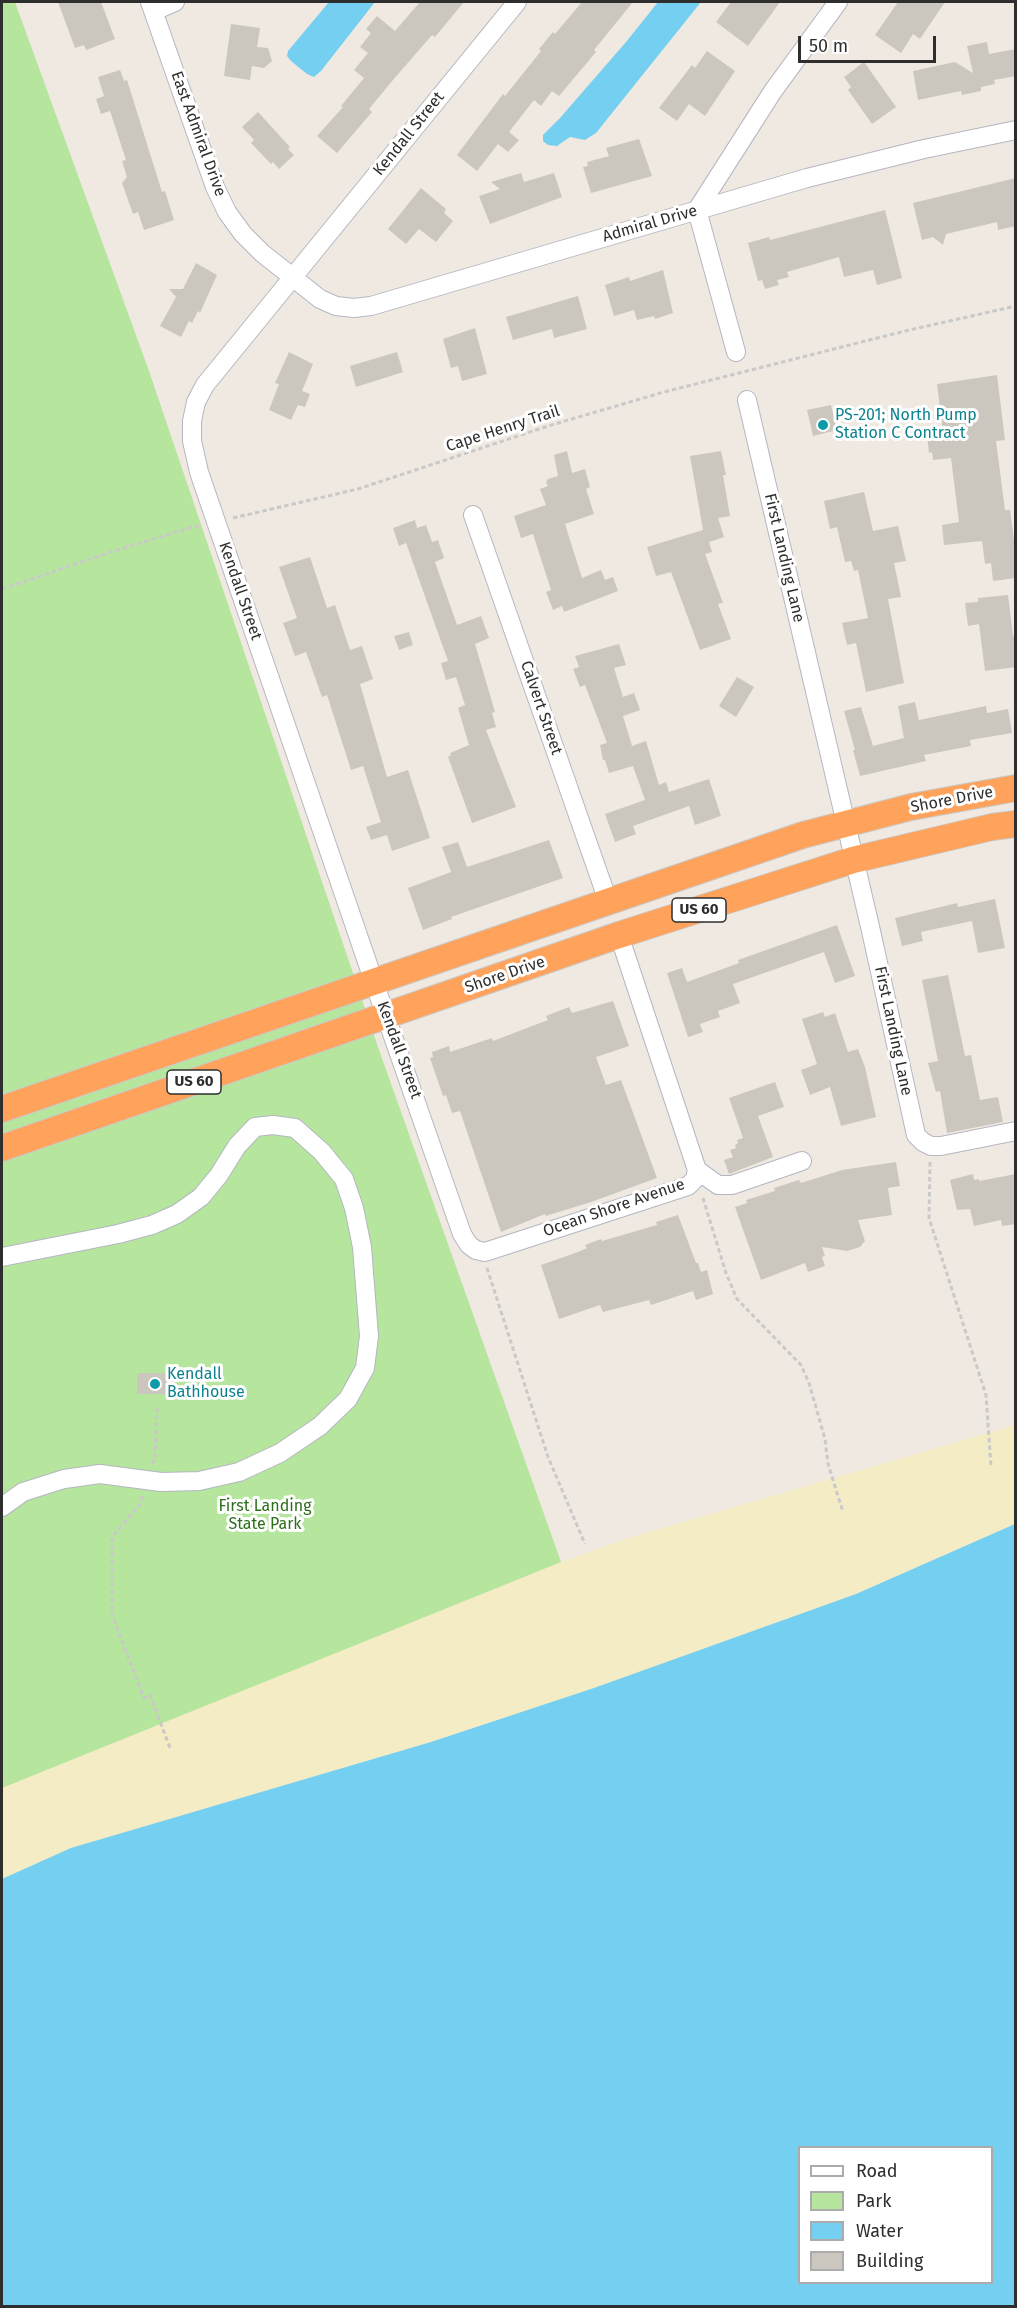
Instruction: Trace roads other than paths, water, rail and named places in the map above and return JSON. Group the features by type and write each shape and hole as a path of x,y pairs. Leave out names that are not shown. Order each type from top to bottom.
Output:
{"highway":[{"name":"Shore Drive","path":"2,1109 802,835 911,807 1016,788"},
{"name":"Shore Drive","path":"2,1148 619,935 853,860 992,827 1016,824"}],"street":[{"path":"152,6 175,2"},
{"name":"Kendall Street","path":"485,1251 476,1250 469,1245 462,1234 199,472 192,441 192,421 196,402 205,385 517,2"},
{"path":"735,352 698,210 762,108 838,2"},
{"name":"East Admiral Drive","path":"152,6 215,188 227,212 243,234 293,278"},
{"name":"Admiral Drive","path":"293,278 320,299 336,306 354,308 371,306 817,176 924,149 1016,130"},
{"name":"First Landing Lane","path":"747,400 871,931 916,1135 931,1146 941,1146 1016,1131"},
{"name":"Calvert Street","path":"474,516 608,901"},
{"path":"619,935 697,1170"},
{"path":"2,1257 118,1234 152,1225 177,1214 201,1197 219,1175 237,1146 255,1128 273,1125 295,1128 322,1152 344,1179 354,1208 362,1247 369,1336 365,1368 348,1399 320,1426 280,1453 238,1472 199,1481 143,1487 100,1474 64,1479 23,1492 2,1507"},
{"name":"Ocean Shore Avenue","path":"485,1251 688,1186 695,1179 697,1170 718,1185 732,1185 802,1161"}],"water":[{"path":"329,2 375,2 314,77 291,61 287,56 288,51"},
{"path":"658,2 701,2 596,133 585,140 570,137 557,146 548,145 543,141 543,135 626,42"},
{"path":"1015,1524 1015,2306 2,2306 2,1879 71,1848 431,1742 594,1688 856,1594"}],"place":[{"name":"PS-201; North Pump Station C Contract","path":"823,425"},
{"name":"Kendall Bathhouse","path":"155,1384"}],"park label":[{"name":"First Landing State Park","path":"265,1516"}]}
